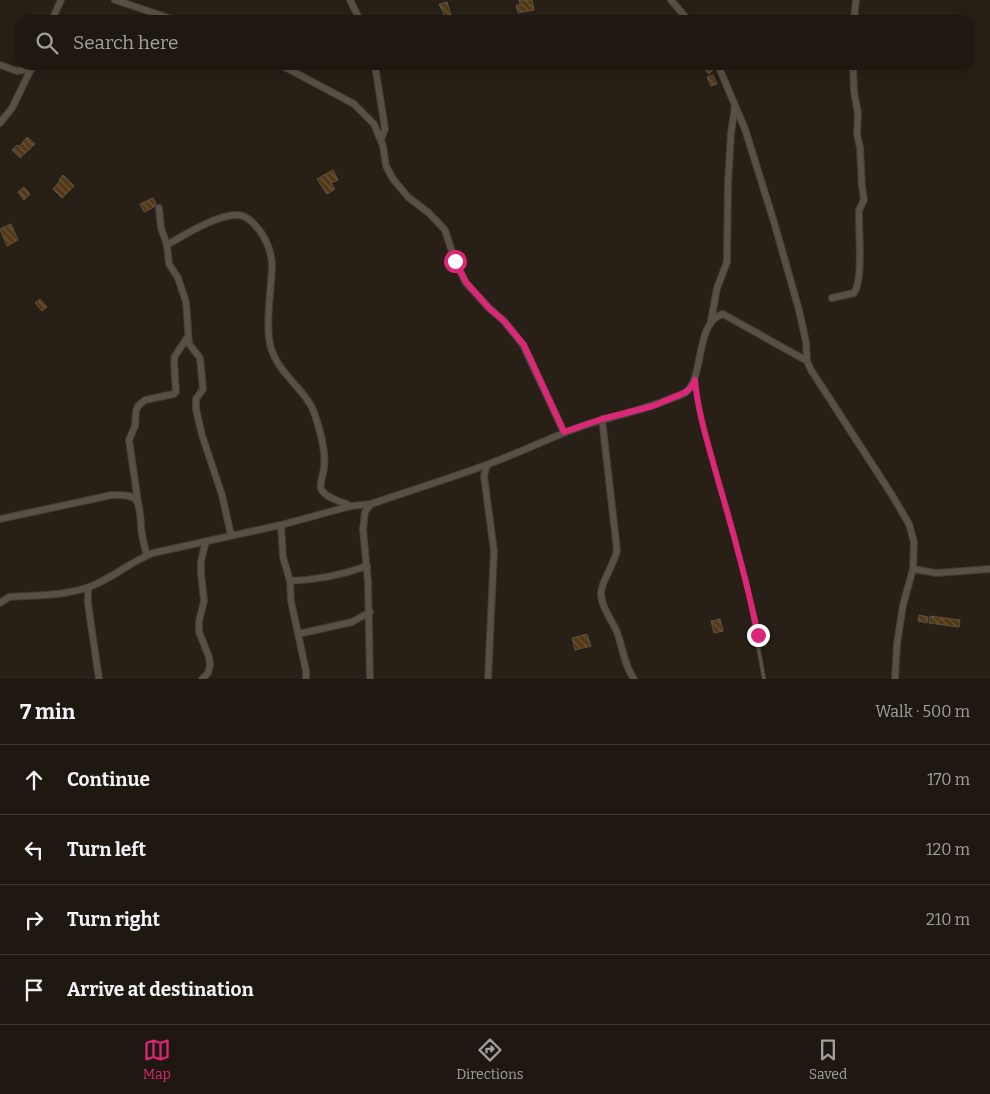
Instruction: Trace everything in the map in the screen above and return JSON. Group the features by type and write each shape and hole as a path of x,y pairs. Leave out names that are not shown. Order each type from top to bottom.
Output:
{"street":[{"path":"54,15 60,0"},
{"path":"115,0 160,15"},
{"path":"350,0 358,15"},
{"path":"671,0 684,15"},
{"path":"854,15 856,0"},
{"path":"0,65 17,71 21,70"},
{"path":"0,123 12,108 31,70"},
{"path":"289,70 354,104 374,124 381,140 386,166 393,179 412,201 429,213 445,230 455,261 466,282 489,308 504,321 528,352 564,432"},
{"path":"376,70 385,129 381,140"},
{"path":"720,70 745,129 791,282 804,330 807,362 909,524 914,542 912,569 903,605 897,644 895,679"},
{"path":"832,298 854,292 859,276 858,219 860,207 864,200 853,70"},
{"path":"0,602 9,598 72,592 88,588 108,579 147,555 351,506 371,504 486,465 564,432 602,419 653,406 686,392 695,380 704,340 712,321 717,288 726,262 728,184 736,105"},
{"path":"160,208 161,228 167,245 170,268 178,278 186,302 190,347 200,358 203,389 196,399 196,409 204,442 222,495 231,535"},
{"path":"167,245 204,224 237,215 250,220 266,240 272,260 268,312 268,337 271,350 288,377 311,406 315,415 325,456 325,467 320,485 322,490 330,497 351,506"},
{"path":"712,321 717,316 723,314 807,362"},
{"path":"147,555 142,539 140,509 129,440 135,426 138,406 146,400 176,392 174,361 188,337"},
{"path":"602,419 617,550 601,594 620,643 627,668 634,679"},
{"path":"486,465 484,476 494,551 488,679"},
{"path":"0,519 112,495 128,495 138,502"},
{"path":"370,679 370,612 363,521 365,512 371,504"},
{"path":"281,524 283,557 290,581 291,601 306,671 306,679"},
{"path":"202,679 210,676 209,657 199,632 199,621 204,601 200,573 206,541"},
{"path":"290,581 333,576 367,566"},
{"path":"912,569 936,573 990,569"},
{"path":"88,588 88,604 99,679"},
{"path":"298,634 352,622 370,612"}],"lane":[{"path":"695,380 696,396 702,421 746,580 758,635 764,679"}],"building":[{"path":"519,0 532,0 534,10 518,13 516,5 520,5"},
{"path":"447,2 451,15 444,15 439,4"},
{"path":"705,70 713,70 709,74"},
{"path":"713,75 717,84 711,86 707,77"},
{"path":"27,137 35,144 20,158 12,150 17,145 19,147"},
{"path":"333,170 338,180 331,183 335,189 327,194 317,179"},
{"path":"63,175 74,186 62,198 53,189"},
{"path":"24,187 30,194 24,200 18,192"},
{"path":"153,198 156,204 144,212 140,204"},
{"path":"11,224 18,240 7,246 0,229"},
{"path":"40,299 47,307 42,311 35,303"},
{"path":"919,615 928,617 927,623 918,621"},
{"path":"930,616 960,620 959,627 929,623"},
{"path":"720,619 723,631 714,633 711,621"},
{"path":"587,634 591,646 575,650 572,638"}],"route":[{"path":"455,261 461,274 473,291 504,321 524,345 564,432 602,419 653,406 686,392 695,380 696,396 702,421 743,565 758,635"}]}
